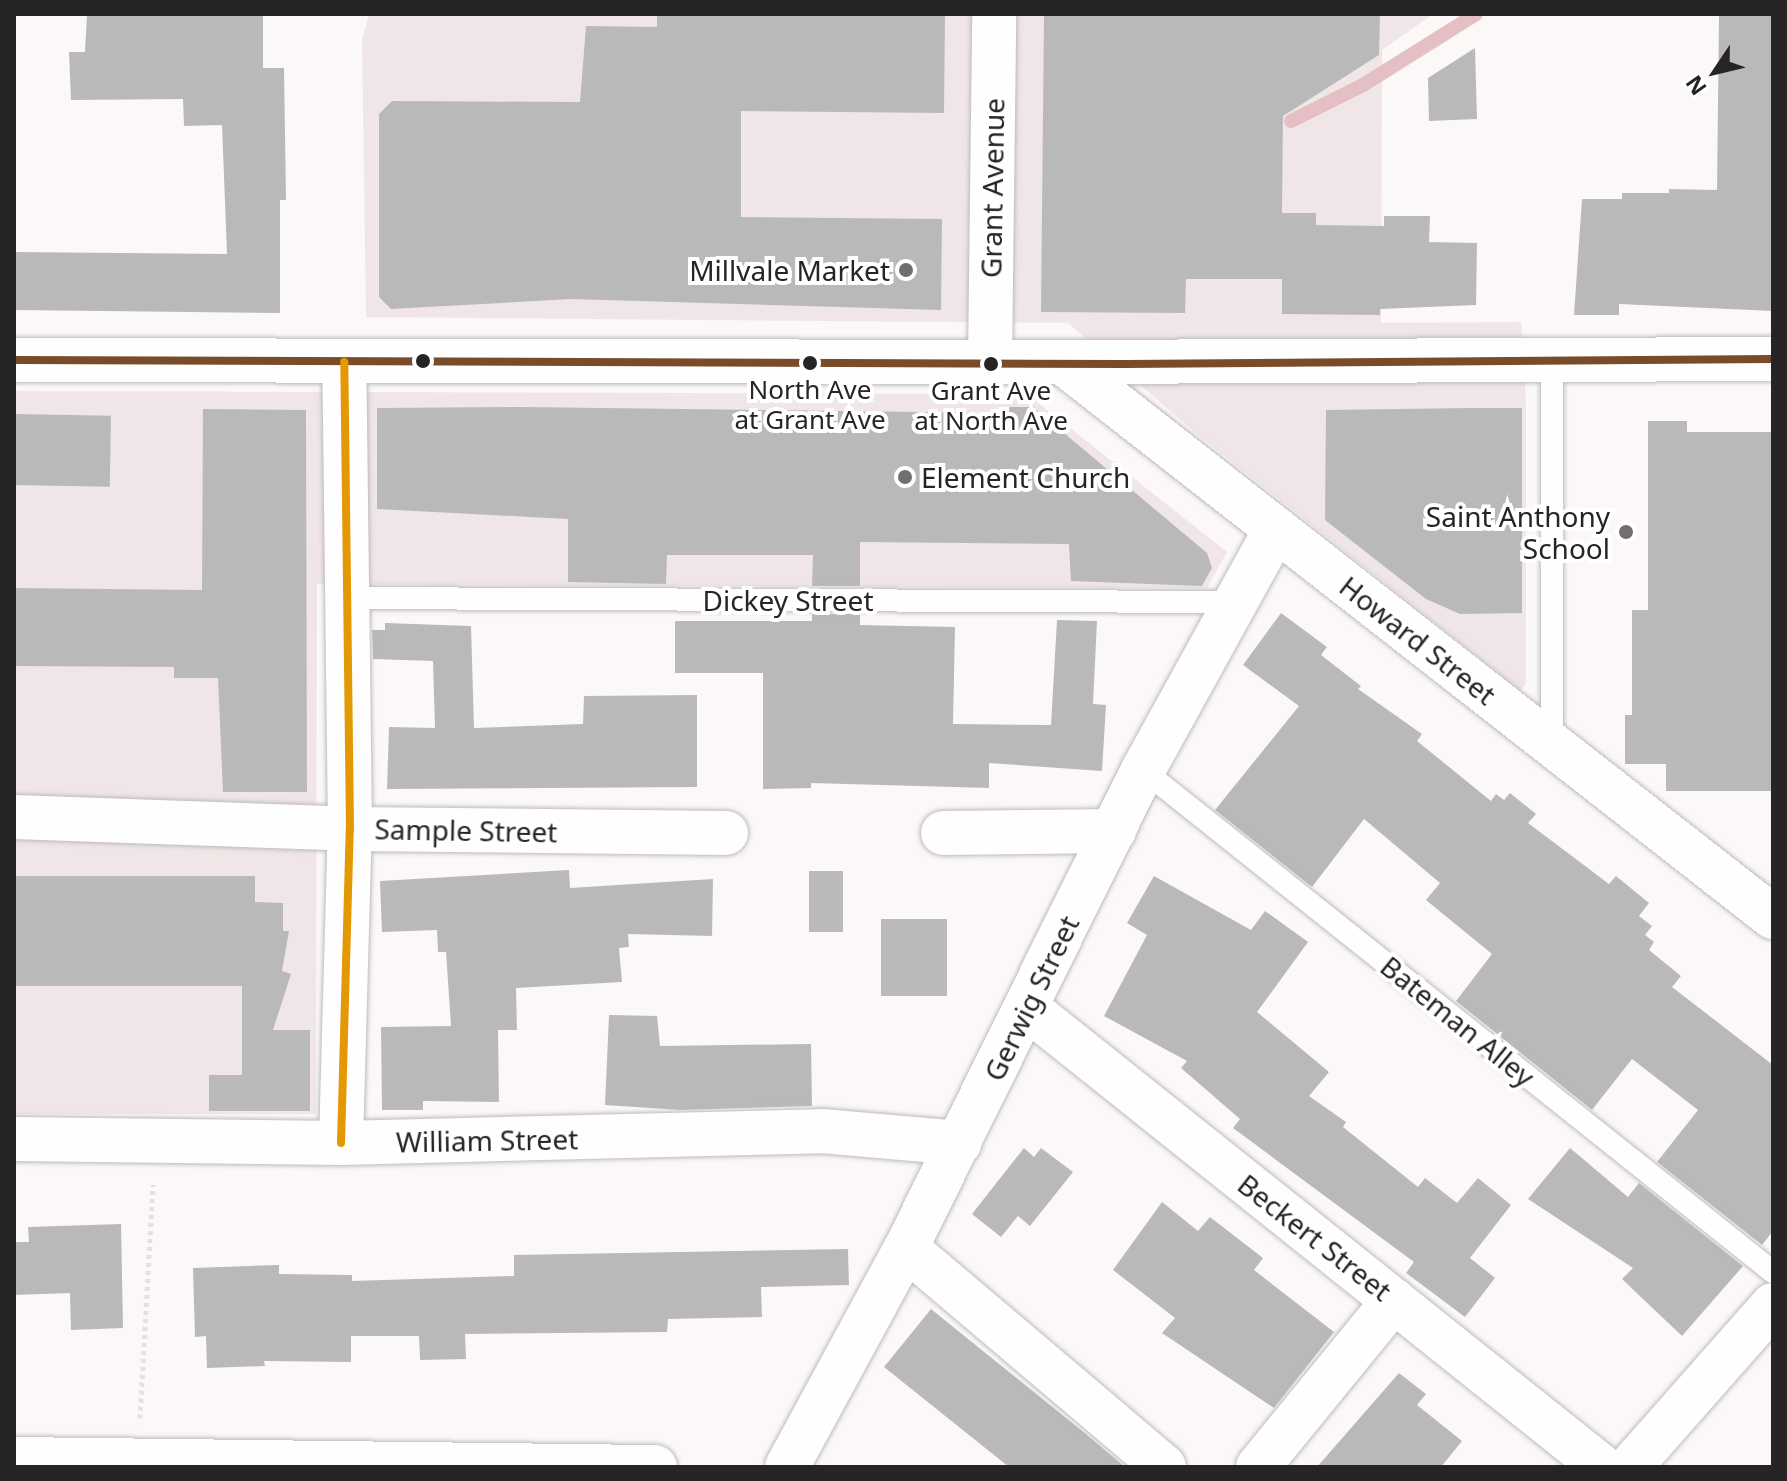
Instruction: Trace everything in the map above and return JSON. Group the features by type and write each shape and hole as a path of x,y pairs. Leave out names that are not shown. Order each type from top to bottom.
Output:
{"street":[{"name":"Grant Avenue","path":"990,362 994,14"},
{"path":"14,360 1062,362 1773,359"},
{"path":"341,1143 350,829 344,362"},
{"name":"Howard Street","path":"1062,362 1773,917"},
{"name":"Gerwig Street","path":"787,1467 906,1248 1143,770 1232,602 1276,529"},
{"name":"Sample Street","path":"14,817 350,829 726,833"},
{"path":"943,833 1114,831"},
{"name":"Beckert Street","path":"1027,1008 1602,1467"},
{"name":"William Street","path":"14,1139 341,1143 822,1131 959,1143"},
{"path":"906,1248 1164,1467"},
{"path":"1258,1467 1394,1300"},
{"path":"1630,1467 1773,1305"},
{"path":"14,1459 655,1467"}],"lane":[{"path":"1552,361 1552,745"},
{"name":"Dickey Street","path":"345,598 1232,602"},
{"name":"Bateman Alley","path":"1143,770 1773,1272"}],"path":[{"path":"138,1462 155,1141"}],"shaded area":[{"path":"369,14 1433,14 1382,50 1381,323 1521,322 1526,402 1526,684 1520,690 1197,434 1068,323 366,317 362,40"},
{"path":"14,391 1027,394 1227,552 1207,588 317,584 316,1114 14,1114"}],"building":[{"path":"87,14 263,14 263,68 284,68 286,200 280,200 280,313 14,310 14,252 227,254 222,125 184,126 183,99 71,100 69,52 85,52"},
{"path":"657,14 945,14 944,113 741,111 741,217 942,219 941,310 571,299 391,309 379,297 379,114 392,101 580,102 586,26 657,27"},
{"path":"1044,14 1380,14 1379,55 1283,116 1282,213 1316,213 1316,225 1384,226 1384,216 1430,216 1429,242 1477,243 1476,305 1380,309 1380,315 1282,314 1282,279 1186,279 1185,313 1041,312"},
{"path":"1719,14 1773,15 1773,311 1619,304 1619,315 1574,315 1582,199 1622,199 1622,193 1669,193 1669,189 1717,190"},
{"path":"1475,48 1477,119 1429,121 1428,78"},
{"path":"1003,407 1033,407 1207,553 1212,568 1202,586 1071,581 1069,544 860,542 860,586 812,586 813,555 667,555 666,584 568,582 568,519 377,509 377,408 1003,413"},
{"path":"1522,408 1522,613 1460,614 1426,599 1325,520 1326,410"},
{"path":"203,409 306,410 307,792 223,792 218,678 174,678 174,667 14,666 14,588 202,590"},
{"path":"14,414 111,416 110,487 14,485"},
{"path":"1648,421 1687,421 1687,432 1773,432 1773,791 1666,791 1666,764 1625,764 1625,715 1632,715 1632,610 1648,610"},
{"path":"1281,613 1327,647 1321,655 1361,686 1358,689 1422,734 1417,741 1491,801 1496,794 1504,800 1510,793 1536,814 1528,823 1609,884 1616,876 1649,903 1639,916 1652,926 1645,935 1654,942 1649,950 1681,976 1672,987 1773,1065 1773,1231 1762,1245 1657,1162 1698,1110 1632,1059 1592,1110 1456,1001 1492,954 1426,900 1440,883 1364,819 1312,887 1215,810 1299,706 1243,665"},
{"path":"812,614 860,614 860,625 955,627 953,724 1051,725 1057,620 1097,621 1093,704 1106,705 1102,771 989,763 989,788 811,783 811,788 763,789 763,673 675,673 675,621 812,621"},
{"path":"385,623 471,626 474,728 583,724 584,696 697,695 697,787 387,789 389,727 435,728 433,661 373,659 372,630 385,630"},
{"path":"569,870 570,888 713,879 712,936 628,934 629,947 619,948 622,982 516,988 517,1030 498,1030 499,1102 423,1101 423,1110 382,1110 381,1027 451,1026 446,952 438,952 437,930 382,932 380,881"},
{"path":"809,871 843,871 843,932 809,932"},
{"path":"14,876 255,876 255,902 283,903 283,931 289,931 282,971 291,974 273,1030 310,1030 310,1111 209,1111 209,1075 242,1075 242,986 14,986"},
{"path":"1154,876 1251,930 1265,911 1308,942 1257,1012 1329,1072 1309,1096 1346,1122 1343,1127 1418,1187 1425,1178 1457,1203 1478,1178 1511,1205 1470,1258 1495,1278 1465,1317 1406,1273 1414,1262 1233,1128 1240,1119 1181,1068 1187,1061 1104,1016 1147,935 1127,923"},
{"path":"881,919 947,919 947,996 881,996"},
{"path":"609,1015 657,1016 660,1046 811,1044 812,1106 680,1110 605,1105"},
{"path":"1024,1148 1034,1157 1041,1148 1073,1172 1030,1226 1018,1216 1001,1237 972,1214"},
{"path":"1570,1148 1628,1197 1639,1183 1743,1266 1682,1336 1622,1279 1633,1268 1528,1199"},
{"path":"1162,1202 1198,1231 1210,1217 1263,1258 1254,1270 1334,1332 1274,1408 1162,1333 1175,1318 1113,1270"},
{"path":"121,1224 123,1328 71,1330 70,1293 14,1295 14,1242 29,1242 28,1227"},
{"path":"848,1249 849,1285 761,1287 762,1317 668,1319 667,1332 465,1334 466,1359 420,1360 419,1336 351,1336 351,1362 264,1361 265,1366 207,1368 206,1336 195,1337 193,1268 279,1265 279,1274 352,1275 352,1281 514,1276 514,1255"},
{"path":"931,1309 1125,1467 1009,1467 884,1367"},
{"path":"1399,1373 1426,1394 1417,1405 1462,1441 1441,1467 1317,1467"}],"waterway":[{"path":"1291,121 1363,85 1476,14"}],"transit line":[{"path":"14,360 1126,364 1773,359"},
{"path":"341,1143 350,829 344,362"}],"place":[{"name":"Millvale Market","path":"906,270"},
{"name":"North Ave at Grant Ave","path":"810,363"},
{"name":"Grant Ave at North Ave","path":"991,364"},
{"name":"Element Church","path":"905,477"},
{"name":"Saint Anthony School","path":"1626,532"}]}
